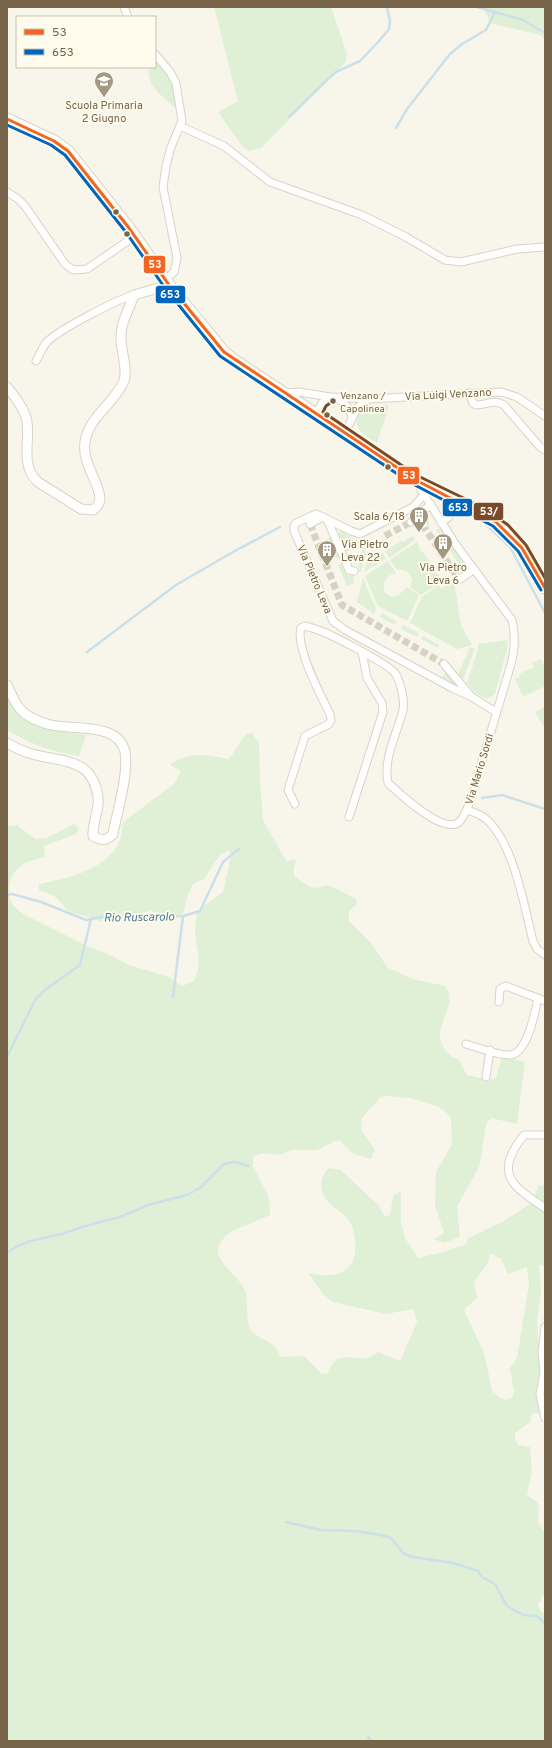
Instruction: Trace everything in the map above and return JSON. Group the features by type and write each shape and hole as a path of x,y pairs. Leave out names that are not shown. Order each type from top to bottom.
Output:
{"main road":[{"path":"7,119 54,141 68,150 135,236 167,283 224,352 414,479 490,518 510,534 527,556 545,588"}],"street":[{"path":"36,361 46,343 56,335 121,299 167,283 174,272 177,258 163,187 171,147 182,121 176,83 170,72 156,55"},
{"path":"180,126 224,146 270,182 362,215 406,237 445,260 461,262 517,249 545,247"},
{"path":"7,192 18,199 25,206 65,264 73,270 87,269 135,236"},
{"path":"7,387 22,409 26,418 27,460 33,476 38,482 82,509 89,511 96,508 100,502 100,498 86,462 85,441 96,416 117,392 124,379 121,330 134,295"},
{"name":"Via Luigi Venzano","path":"285,394 299,392 330,398 368,399 491,391 507,393 517,397 545,416"},
{"path":"469,393 473,403 476,405 490,402 498,402 504,405 540,447 545,450"},
{"path":"316,414 322,403 330,398 337,399 347,405 352,417"},
{"path":"345,433 360,404 368,399"},
{"name":"Via Mario Sordi","path":"295,804 288,790 305,736 329,724 331,720 330,714 311,675 299,633 301,628 305,626 318,629 362,652 395,673 402,692 404,708 388,762 386,772 388,783 434,820 454,825 460,822 466,810 515,649 514,630 512,620 473,570 440,523 425,494 414,479"},
{"path":"310,524 325,518 360,534 413,507 425,494"},
{"path":"440,523 448,518 460,502"},
{"path":"411,522 430,504"},
{"name":"Via Pietro Leva","path":"325,518 316,514 296,523 294,530 333,621 345,630 433,678 470,696 496,712"},
{"path":"418,516 424,519 424,524"},
{"path":"325,518 348,570 354,571"},
{"path":"458,578 460,579 473,570"},
{"path":"349,817 383,712 382,703 367,678 362,652"},
{"path":"444,664 470,696"},
{"path":"7,685 15,702 26,715 47,725 102,731 114,736 122,743 125,752 125,770 113,834 108,839 102,840 93,836 92,830 99,798 95,782 87,771 73,763 59,758 30,754 7,743"},
{"path":"466,810 484,818 491,824 497,834 516,874 533,942 537,949 545,955"},
{"path":"466,1044 509,1055 519,1051 523,1047 542,1000 504,986 500,989 499,1002"},
{"path":"486,1077 490,1050"},
{"path":"545,1135 524,1135 518,1142 509,1163 508,1171 510,1180 516,1187 545,1208"},
{"path":"545,1326 542,1352 544,1373 540,1394 545,1418"}],"green space":[{"path":"214,7 331,7 347,54 345,63 261,148 248,151 242,146 218,112 238,101"},
{"path":"485,7 545,7 545,39 540,35 490,23 484,10"},
{"path":"156,55 170,72 180,101 174,107 152,85 148,73 149,68 156,68"},
{"path":"389,405 377,443 362,433 359,429 357,425 358,415 361,408"},
{"path":"440,528 468,570 465,573 436,530"},
{"path":"342,531 355,541 360,539 366,552 361,572 358,571 362,551 361,548 343,552 335,534"},
{"path":"413,536 415,540 389,558 385,551 401,541 404,542"},
{"path":"331,537 339,557 335,559 327,539"},
{"path":"417,542 421,552 424,553 434,569 434,573 437,573 443,581 421,595 410,587 412,580 410,575 405,570 397,570 390,560"},
{"path":"369,553 374,563 376,561 374,556 379,553 383,553 386,559 364,572"},
{"path":"388,561 396,573 389,576 385,581 385,592 389,596 394,597 400,594 406,587 419,595 407,621 378,606 365,576"},
{"path":"342,564 348,576 353,574 353,584 347,586 338,565"},
{"path":"363,578 376,609 374,614 357,602"},
{"path":"457,580 455,587 461,625 472,645 457,649 410,623 422,597 439,585 441,588"},
{"path":"382,613 397,622 395,625 380,617"},
{"path":"403,625 419,633 417,637 401,629"},
{"path":"423,636 439,645 438,648 421,639"},
{"path":"508,640 495,694 487,699 479,696 467,683 478,649 478,644"},
{"path":"470,647 475,649 463,679 458,674"},
{"path":"541,659 545,668 545,686 523,697 515,679 520,677 519,674 534,667 532,663"},
{"path":"447,669 462,688 442,678"},
{"path":"7,697 22,719 46,729 86,735 79,756 42,747 7,730"},
{"path":"545,706 545,729 535,712"},
{"path":"252,733 259,743 263,820 286,861 296,860 293,871 295,877 310,887 316,888 328,885 355,898 357,904 349,911 349,921 371,943 388,968 416,980 446,986 449,994 449,1002 440,1031 440,1038 447,1053 459,1060 467,1075 490,1080 496,1078 502,1056 525,1062 517,1124 491,1118 486,1124 480,1165 457,1207 460,1237 444,1243 434,1239 444,1233 435,1205 436,1172 452,1144 451,1118 437,1106 410,1098 387,1096 381,1097 361,1119 362,1131 375,1150 371,1159 354,1154 340,1141 335,1141 317,1150 292,1150 280,1155 263,1153 253,1158 253,1166 269,1198 270,1215 232,1231 222,1240 218,1248 219,1256 223,1263 242,1285 246,1294 249,1328 256,1335 274,1346 281,1357 304,1356 321,1373 327,1374 335,1361 343,1357 367,1358 378,1352 400,1361 417,1322 414,1309 386,1314 333,1302 323,1294 308,1273 325,1275 338,1274 348,1268 352,1263 354,1256 355,1242 350,1222 326,1200 322,1192 321,1185 326,1171 329,1168 341,1170 379,1206 385,1217 390,1215 393,1196 401,1191 401,1221 405,1238 418,1258 444,1252 466,1244 468,1238 502,1222 533,1202 538,1186 545,1185 545,1266 539,1264 541,1292 537,1321 540,1366 536,1396 540,1413 532,1414 530,1422 515,1433 515,1439 518,1445 530,1447 532,1471 527,1495 537,1502 539,1508 538,1522 545,1533 545,1593 538,1604 540,1610 545,1615 545,1741 7,1741 7,826 17,825 35,839 47,838 74,824 79,828 76,834 44,846 45,857 32,860 23,864 17,869 11,878 9,893 12,903 17,909 23,914 85,945 108,954 129,965 169,977 182,986 194,981 197,974 199,962 195,930 197,911 223,892 231,856 229,850 220,855 204,879 193,884 188,894 183,913 178,917 150,911 103,922 68,911 56,897 39,890 39,884 74,876 97,865 106,858 114,850 120,840 123,822 175,783 181,771 170,765 183,758 198,755 229,759 246,734","holes":["490,1253 501,1259 508,1274 527,1267 529,1284 517,1358 510,1368 514,1392 512,1398 506,1400 500,1398 492,1390 484,1353 464,1310 477,1298 474,1282 488,1263"]}],"waterway":[{"path":"289,117 336,72 360,61 379,41 389,29 390,21 387,7"},
{"path":"477,7 523,20 545,33"},
{"path":"396,128 407,109 450,54 462,44 486,30 495,12"},
{"path":"483,522 510,547 545,613"},
{"path":"87,652 176,585 280,527"},
{"name":"Rio Ruscarolo","path":"482,798 502,795 545,809"},
{"name":"Rio Ruscarolo","path":"7,895 12,894 41,902 86,920 102,917 137,918 183,916 200,911 223,862 239,849"},
{"path":"173,997 183,916"},
{"path":"7,1057 35,1000 46,989 80,965 91,919"},
{"path":"7,1253 30,1241 62,1234 85,1226 120,1217 148,1205 187,1195 201,1187 224,1164 235,1162 249,1166"},
{"path":"286,1522 321,1530 355,1531 381,1535 391,1538 403,1553 413,1557 453,1563 478,1571 482,1577 495,1584 507,1606 523,1615 537,1616 545,1624"},
{"path":"368,1737 372,1741"}],"tunnel":[{"path":"385,536 411,522"},
{"path":"310,524 342,605 444,664"},
{"path":"424,524 424,527 458,578"}],"transit line":[{"name":"53","path":"7,119 54,141 68,151 129,228 169,285 224,352 414,479 496,522 522,548 545,588"},
{"name":"653","path":"7,125 51,145 65,155 125,231 165,288 220,356 411,483 493,526 518,551 541,590"},
{"name":"53/","path":"333,401 326,406 323,412 416,475 484,508 508,525 526,545 545,578"}],"place":[{"name":"Scuola Primaria 2 Giugno","path":"104,98"},
{"name":"Venzano / Capolinea","path":"333,401"},
{"name":"Scala 6/18","path":"419,533"},
{"name":"Via Pietro Leva 6","path":"443,560"},
{"name":"Via Pietro Leva 22","path":"327,567"}]}
